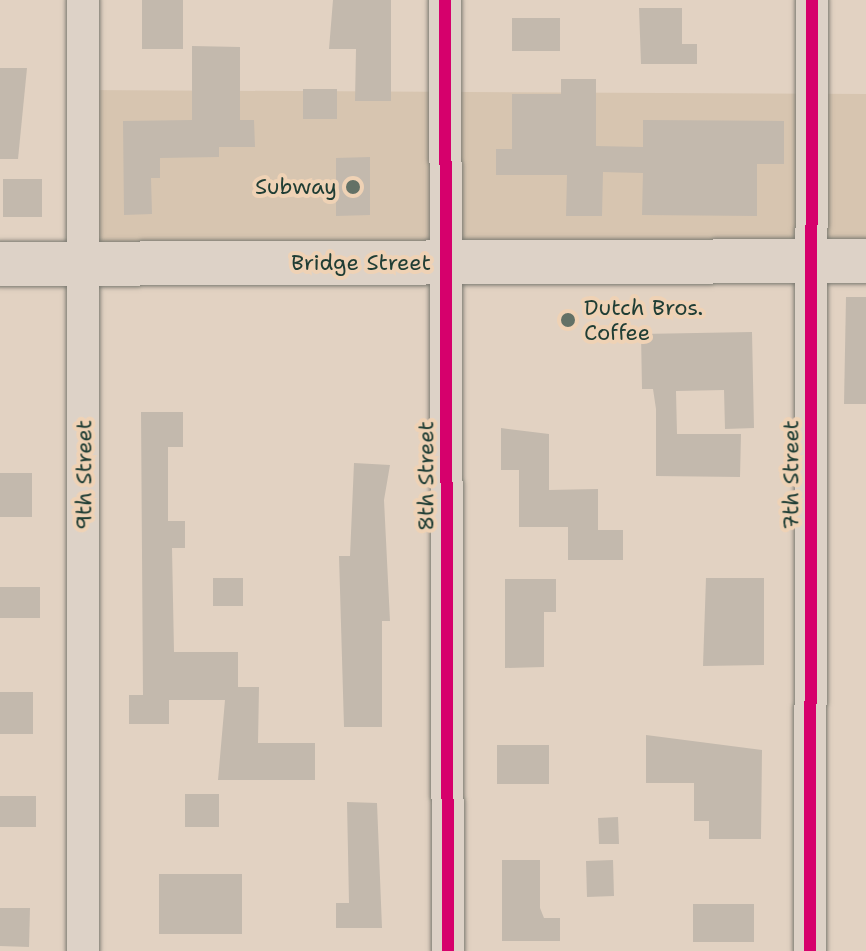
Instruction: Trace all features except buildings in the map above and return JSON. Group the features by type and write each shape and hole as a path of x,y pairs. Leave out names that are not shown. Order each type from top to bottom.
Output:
{"highway":[{"name":"Bridge Street","path":"0,264 866,261"}],"street":[{"name":"9th Street","path":"83,0 83,951"},
{"name":"8th Street","path":"445,0 448,951"},
{"name":"7th Street","path":"810,951 812,0"}],"shaded area":[{"path":"83,90 866,94 866,261 84,263"}],"cycle path":[{"path":"445,0 448,951"},
{"path":"810,951 812,0"}],"place":[{"name":"Subway","path":"353,187"},
{"name":"Dutch Bros. Coffee","path":"568,320"}]}
